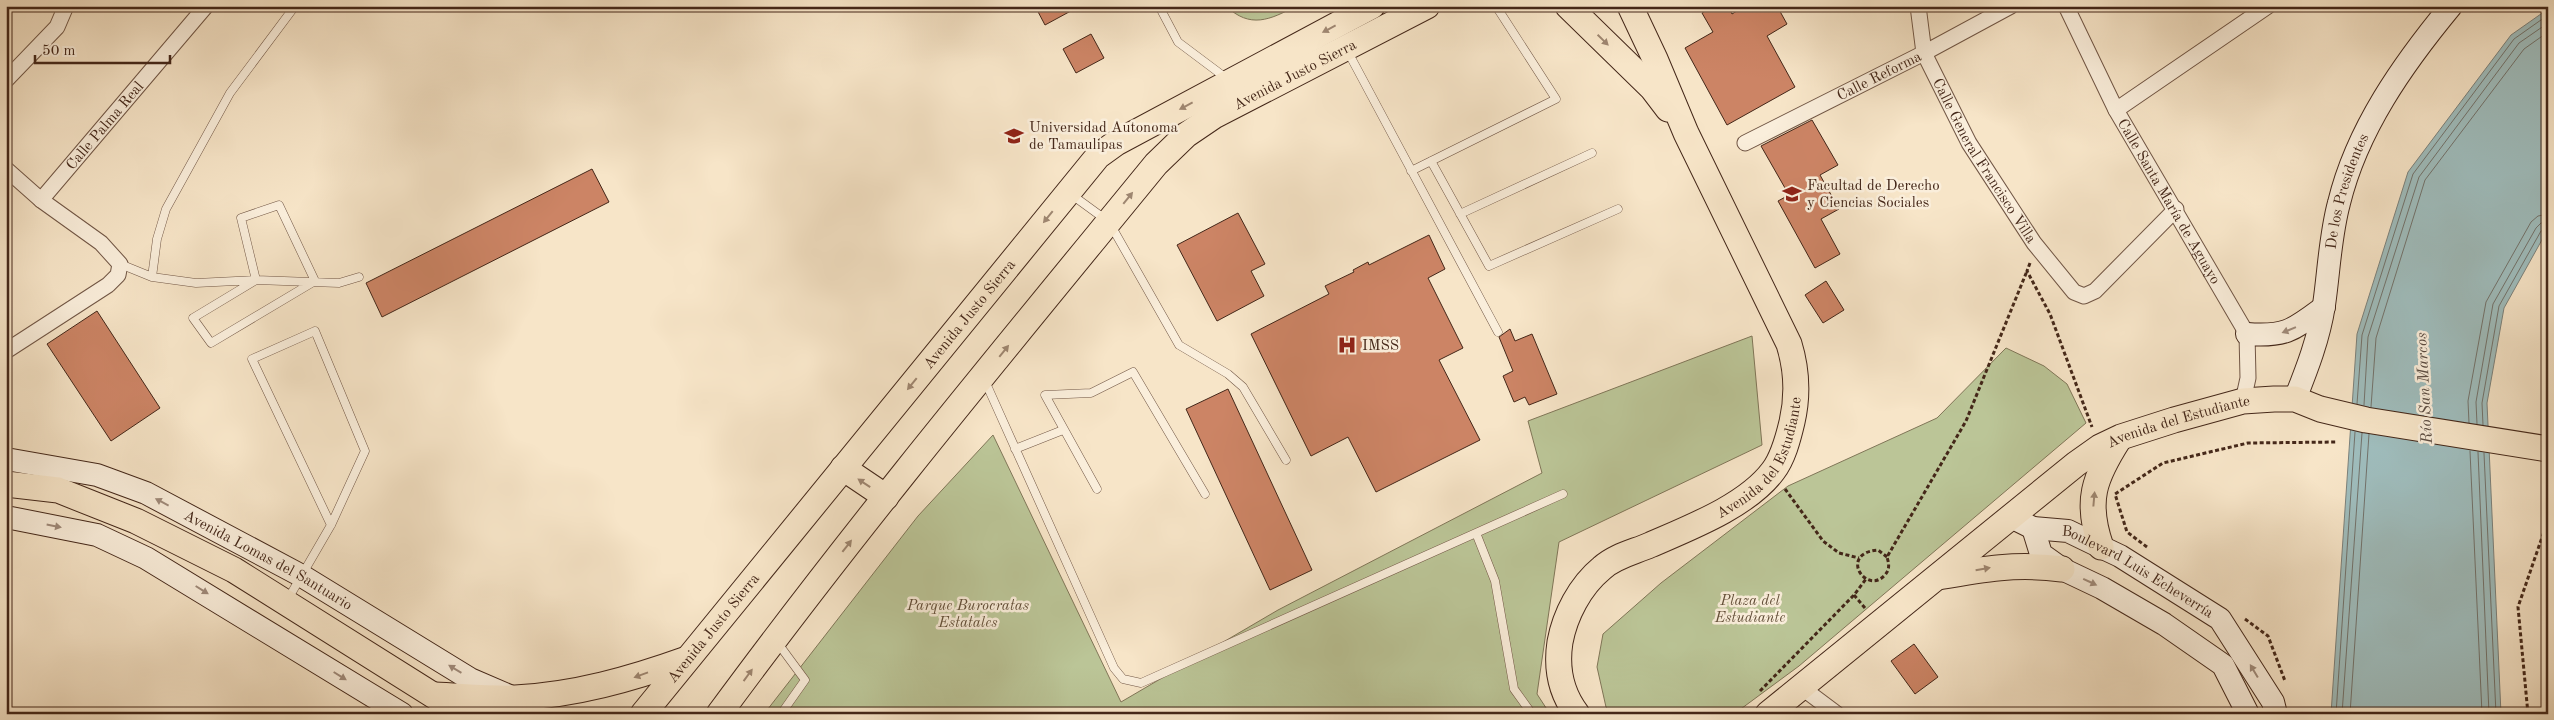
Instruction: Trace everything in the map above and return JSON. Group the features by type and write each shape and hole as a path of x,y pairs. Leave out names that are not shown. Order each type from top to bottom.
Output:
{"main road":[{"name":"Avenida Justo Sierra","path":"643,714 1098,156 1116,143 1372,6"},
{"name":"Avenida Justo Sierra","path":"719,714 774,639 886,497 1156,164 1186,135 1214,116 1427,6"},
{"path":"1568,6 1652,88 1686,132"},
{"path":"1630,6 1656,58 1686,132"},
{"name":"De los Presidentes","path":"2295,399 2311,360 2324,307 2339,203 2363,139 2411,55 2451,6"},
{"name":"Avenida del Estudiante","path":"1577,714 1569,704 1560,679 1558,655 1562,631 1570,609 1585,587 1602,567 1622,556 1711,517 1749,494 1773,472 1788,442 1793,416 1796,390 1795,362 1764,289 1686,132"},
{"path":"2247,334 2279,334 2294,329 2324,307"},
{"path":"2295,399 2320,409 2366,420 2548,449"},
{"name":"Avenida del Estudiante","path":"1760,706 1801,687 1936,577 2110,442 2243,401 2295,399"},
{"path":"2101,546 2095,530 2093,508 2096,479 2110,442"},
{"name":"Avenida Lomas del Santuario","path":"6,459 97,475 146,493 302,576 470,679 515,698"},
{"path":"843,468 886,497"},
{"name":"Avenida Lomas del Santuario","path":"6,484 58,490 136,521 234,570 463,714"},
{"path":"6,516 97,535 146,558 402,714"},
{"name":"Boulevard Luis Echeverría","path":"2012,517 2033,528 2068,531 2101,546 2220,619 2273,702 2276,714"},
{"name":"Boulevard Luis Echeverría","path":"2033,528 2041,554 2062,569 2102,588 2164,624 2223,665 2248,714"},
{"path":"146,558 162,534"},
{"path":"1936,577 1997,566 2033,565 2062,569"},
{"path":"380,662 399,635"},
{"path":"435,695 515,698 573,692 631,679 687,659"}],"street":[{"path":"6,80 58,27 66,6"},
{"name":"Calle Palma Real","path":"41,200 206,6"},
{"name":"Calle General Francisco Villa","path":"1918,6 1924,53 1969,143 2037,247 2074,292 2084,296 2095,291 2176,210"},
{"name":"Calle Santa María de Aguayo","path":"2066,6 2116,110 2247,334 2248,378 2243,401"},
{"path":"2116,110 2268,6"},
{"name":"Calle Reforma","path":"1745,143 1924,53 2007,7"},
{"path":"6,169 41,200 101,243 120,264 118,275 108,285 6,351"},
{"path":"1801,687 1837,714"}],"lane":[{"path":"152,277 157,239 166,209 230,93 295,6"},
{"path":"1159,6 1178,42 1198,59 1231,82"},
{"path":"1411,171 1556,98 1496,6"},
{"path":"1346,48 1498,332"},
{"path":"1460,214 1592,153"},
{"path":"1431,161 1489,266 1618,209"},
{"path":"1068,192 1109,222 1172,336 1179,345 1228,374 1242,387 1286,460"},
{"path":"256,280 240,218 279,205 315,281"},
{"path":"120,264 152,277 196,283 256,280 339,283 358,277"},
{"path":"256,280 193,318 211,343 315,281"},
{"path":"286,603 331,525 365,451 315,331 252,359 331,525"},
{"path":"1097,489 1045,396 1091,393 1133,372 1205,494"},
{"path":"983,377 1114,668 1123,679 1141,683 1563,494"},
{"path":"1015,449 1063,430"},
{"path":"1476,533 1495,581 1514,690 1532,714"},
{"path":"774,639 805,680 780,714"}],"path":[{"path":"1887,557 1966,421 2037,247"},
{"path":"2027,271 2050,314 2110,442"},
{"path":"2150,550 2127,532 2115,494 2163,463 2248,443 2337,442"},
{"path":"1773,472 1805,520 1823,541 1839,553 1858,558"},
{"path":"2528,714 2518,607 2548,520"},
{"path":"1878,550 1887,557 1889,564 1887,572 1882,578 1874,581 1866,579 1860,574 1857,566 1858,558 1866,551 1878,550"},
{"path":"1760,706 1866,579"},
{"path":"2244,618 2268,636 2288,688"}],"green space":[{"path":"1226,6 1296,6 1269,18 1252,20 1243,18"},
{"name":"Parque Burocratas Estatales","path":"1752,336 1762,445 1559,542 1537,694 1550,714 764,714 918,516 993,435 1121,702 1278,610 1542,473 1528,421"},
{"name":"Plaza del Estudiante","path":"2006,348 2044,366 2067,384 2086,423 1799,666 1734,714 1612,714 1606,707 1597,667 1603,634 1661,583 1788,486 1937,418"}],"water":[{"name":"Río San Marcos","path":"2548,9 2548,229 2504,308 2487,403 2501,714 2331,714 2357,334 2408,172 2511,35"}],"building":[{"path":"1035,6 1080,6 1045,25"},
{"path":"1714,6 1728,6 1732,14 1745,6 1777,6 1787,24 1767,36 1795,87 1727,125 1685,48 1713,32 1702,13"},
{"path":"1091,34 1104,58 1076,73 1063,49"},
{"path":"1812,120 1838,165 1820,175 1839,209 1821,219 1840,254 1815,268 1778,201 1789,195 1761,146"},
{"path":"592,169 609,202 382,317 366,283"},
{"path":"1238,213 1265,264 1251,271 1264,296 1217,321 1177,245"},
{"path":"1429,235 1445,269 1428,278 1463,348 1439,360 1480,440 1376,492 1348,437 1311,456 1251,334 1329,294 1325,286 1354,272 1353,270 1368,262 1369,265"},
{"path":"1826,281 1844,310 1823,323 1805,295"},
{"path":"97,311 160,408 111,441 47,344"},
{"path":"1510,329 1515,341 1532,334 1557,394 1529,405 1525,397 1514,402 1503,376 1513,371 1499,337"},
{"path":"1228,389 1312,570 1270,590 1186,409"},
{"path":"1914,644 1938,677 1915,694 1891,661"}],"place":[{"name":"Universidad Autonoma de Tamaulipas","path":"1014,136"},
{"name":"Facultad de Derecho y Ciencias Sociales","path":"1792,194"},
{"name":"IMSS","path":"1347,345"}]}
